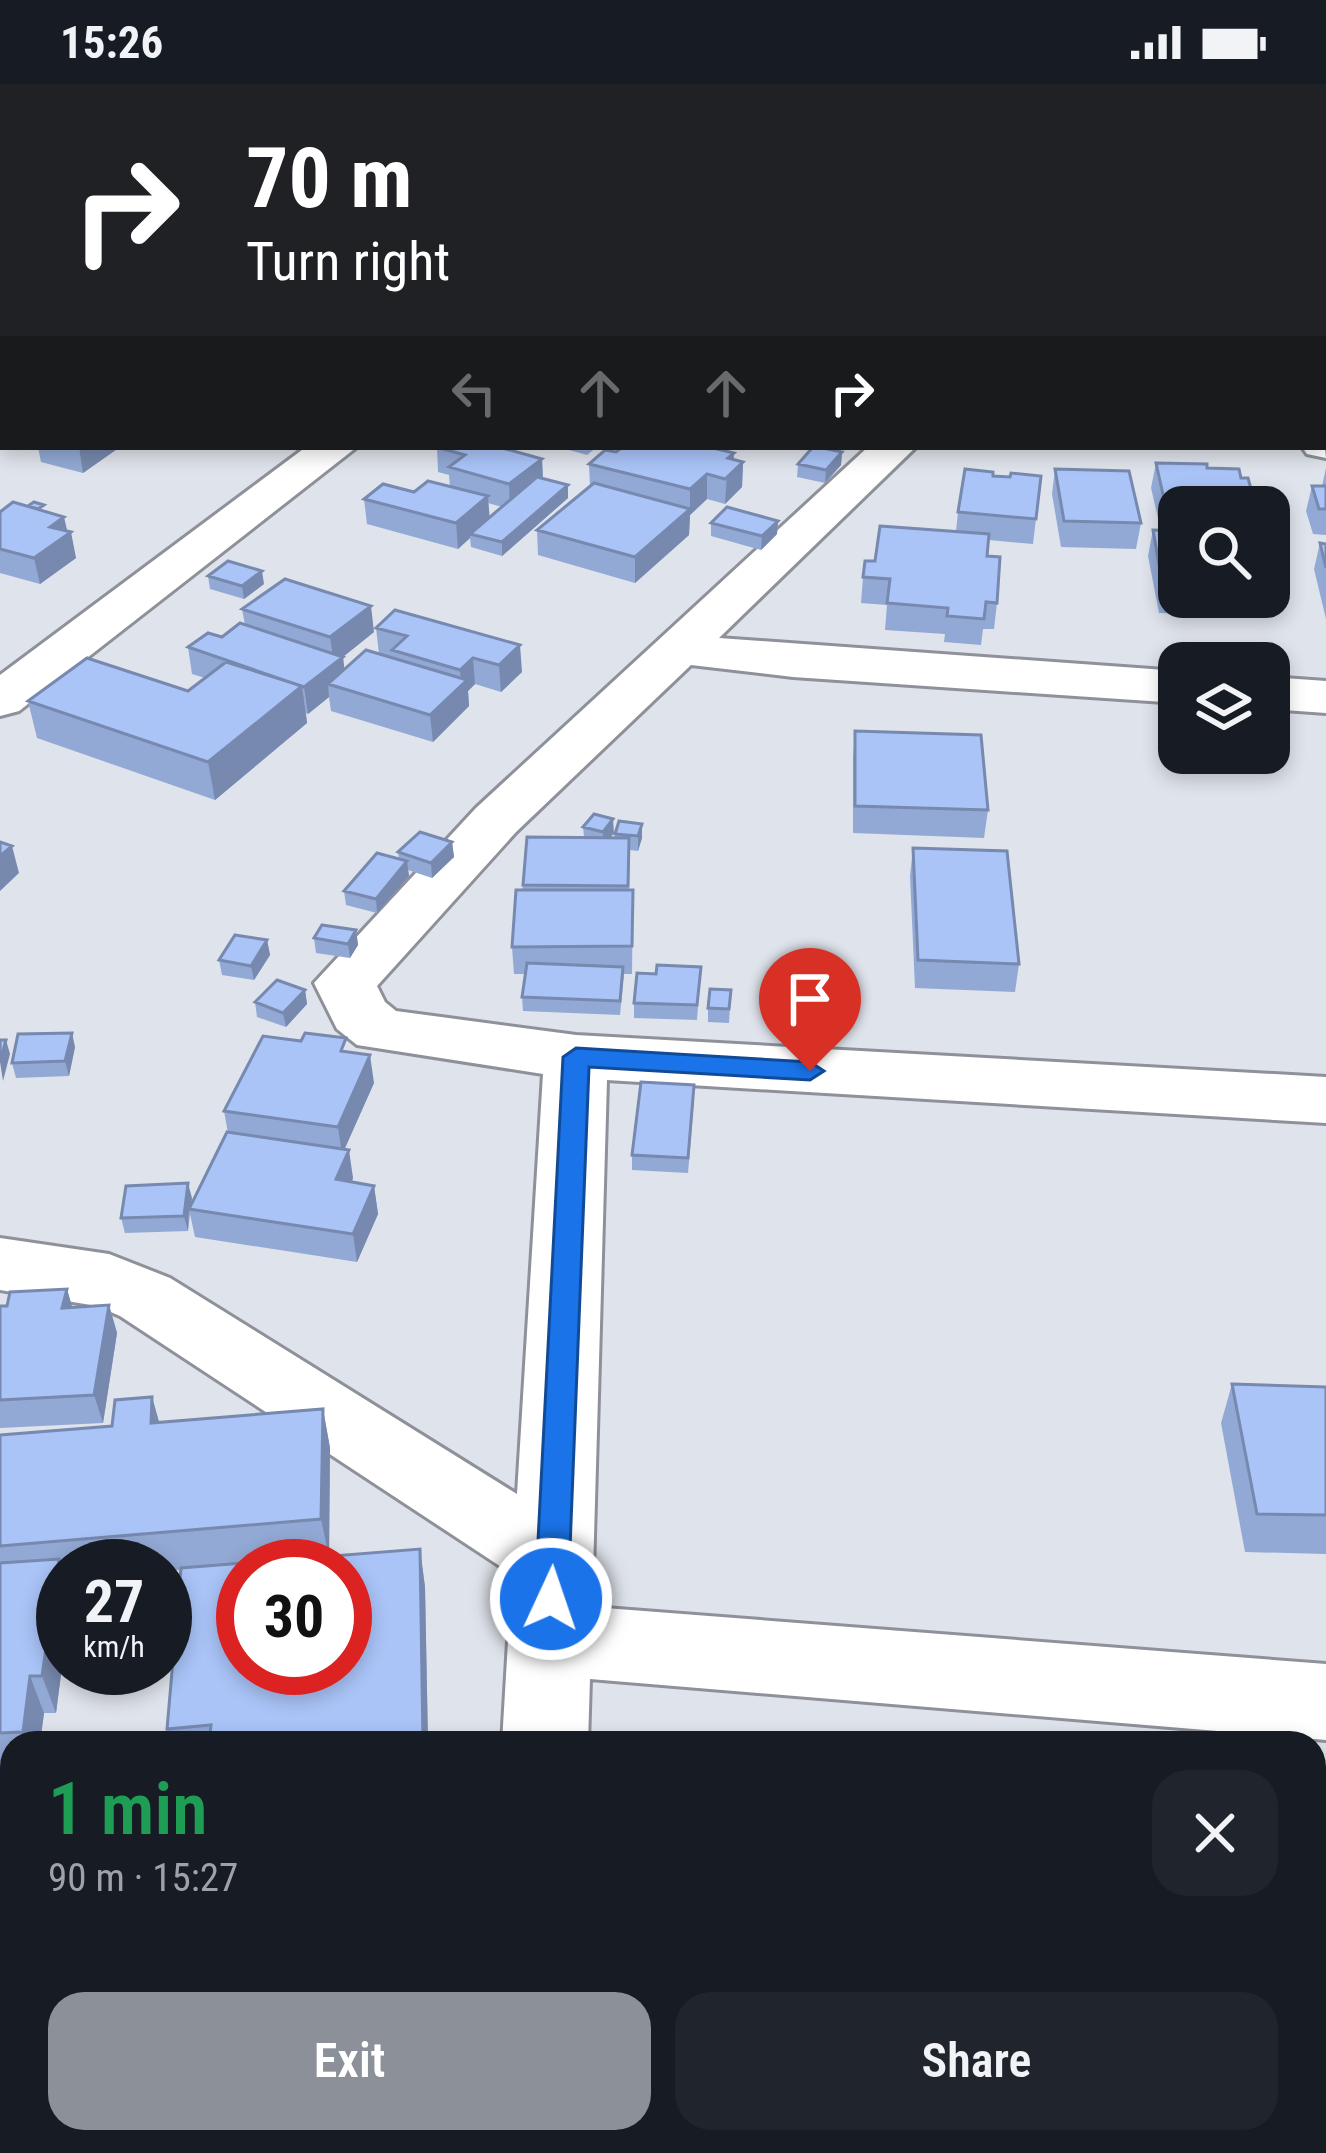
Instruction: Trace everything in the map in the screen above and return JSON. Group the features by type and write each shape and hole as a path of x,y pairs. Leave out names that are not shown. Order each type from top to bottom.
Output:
{"street":[{"path":"0,700 331,450"},
{"path":"891,450 496,820 345,983 359,1013 379,1030 576,1057 1326,1100"},
{"path":"682,649 793,662 1158,686"},
{"path":"1290,694 1326,697"},
{"path":"546,1731 576,1057"},
{"path":"0,1264 109,1281 145,1297 553,1558"},
{"path":"550,1640 1326,1702"}],"building":[{"path":"447,450 510,450 542,459 509,484 449,467 465,455"},
{"path":"605,450 722,450 734,453 728,458 743,462 725,479 707,474 690,489 589,464"},
{"path":"810,450 842,452 826,470 798,464"},
{"path":"1156,463 1239,469 1250,486 1161,486"},
{"path":"965,469 993,472 993,476 1041,476 1036,519 958,512"},
{"path":"1055,469 1129,471 1141,523 1064,521"},
{"path":"537,477 568,485 502,542 470,534"},
{"path":"428,481 488,496 456,523 364,499 383,484 414,492"},
{"path":"594,483 690,509 635,557 537,530"},
{"path":"1312,486 1326,486 1326,509 1319,509"},
{"path":"13,502 64,517 50,527 71,532 34,558 0,549 0,512"},
{"path":"727,507 778,521 762,536 711,523"},
{"path":"880,526 989,534 987,556 1000,557 997,603 986,602 984,619 947,616 948,608 887,603 890,579 863,577 865,561 875,561"},
{"path":"228,561 262,571 242,586 208,576"},
{"path":"285,579 371,606 330,637 242,609"},
{"path":"395,610 520,645 499,665 473,658 460,670 392,650 407,636 376,628"},
{"path":"240,623 343,657 304,687 188,647 208,633 222,637"},
{"path":"366,650 467,680 430,715 328,684"},
{"path":"87,658 188,691 226,662 302,686 208,762 28,701"},
{"path":"855,731 981,735 988,810 855,806"},
{"path":"594,814 613,819 603,832 583,827"},
{"path":"619,821 642,824 638,836 615,834"},
{"path":"420,832 452,842 431,863 398,852"},
{"path":"527,837 629,838 628,886 523,885"},
{"path":"913,848 1007,851 1019,964 918,960"},
{"path":"377,853 407,861 376,899 344,891"},
{"path":"516,890 633,890 632,946 512,947"},
{"path":"322,925 356,930 348,944 314,938"},
{"path":"235,935 267,940 251,966 219,960"},
{"path":"527,963 623,967 620,1001 522,997"},
{"path":"657,965 701,967 697,1005 634,1003 637,973 656,974"},
{"path":"277,980 305,990 283,1013 255,1002"},
{"path":"710,989 731,990 729,1009 708,1008"},
{"path":"72,1033 65,1061 12,1063 18,1034"},
{"path":"305,1033 346,1038 341,1051 370,1055 338,1127 224,1111 263,1036 301,1041"},
{"path":"641,1082 694,1085 688,1158 632,1155"},
{"path":"227,1132 349,1150 336,1179 374,1186 353,1234 189,1209"},
{"path":"188,1183 184,1216 121,1218 126,1186"},
{"path":"67,1289 62,1308 109,1305 94,1395 0,1400 0,1306 7,1306 10,1292"},
{"path":"1232,1384 1326,1387 1326,1515 1257,1514"},
{"path":"152,1397 151,1423 323,1409 321,1519 36,1539 36,1543 0,1546 0,1435 112,1426 115,1400"},
{"path":"420,1549 423,1731 210,1731 211,1725 167,1729 170,1695 192,1695 192,1567 216,1565 216,1695 372,1695 372,1553"},
{"path":"36,1561 36,1676 30,1676 23,1731 0,1731 0,1563"}],"route":[{"path":"551,1599 576,1057 810,1071"}]}
